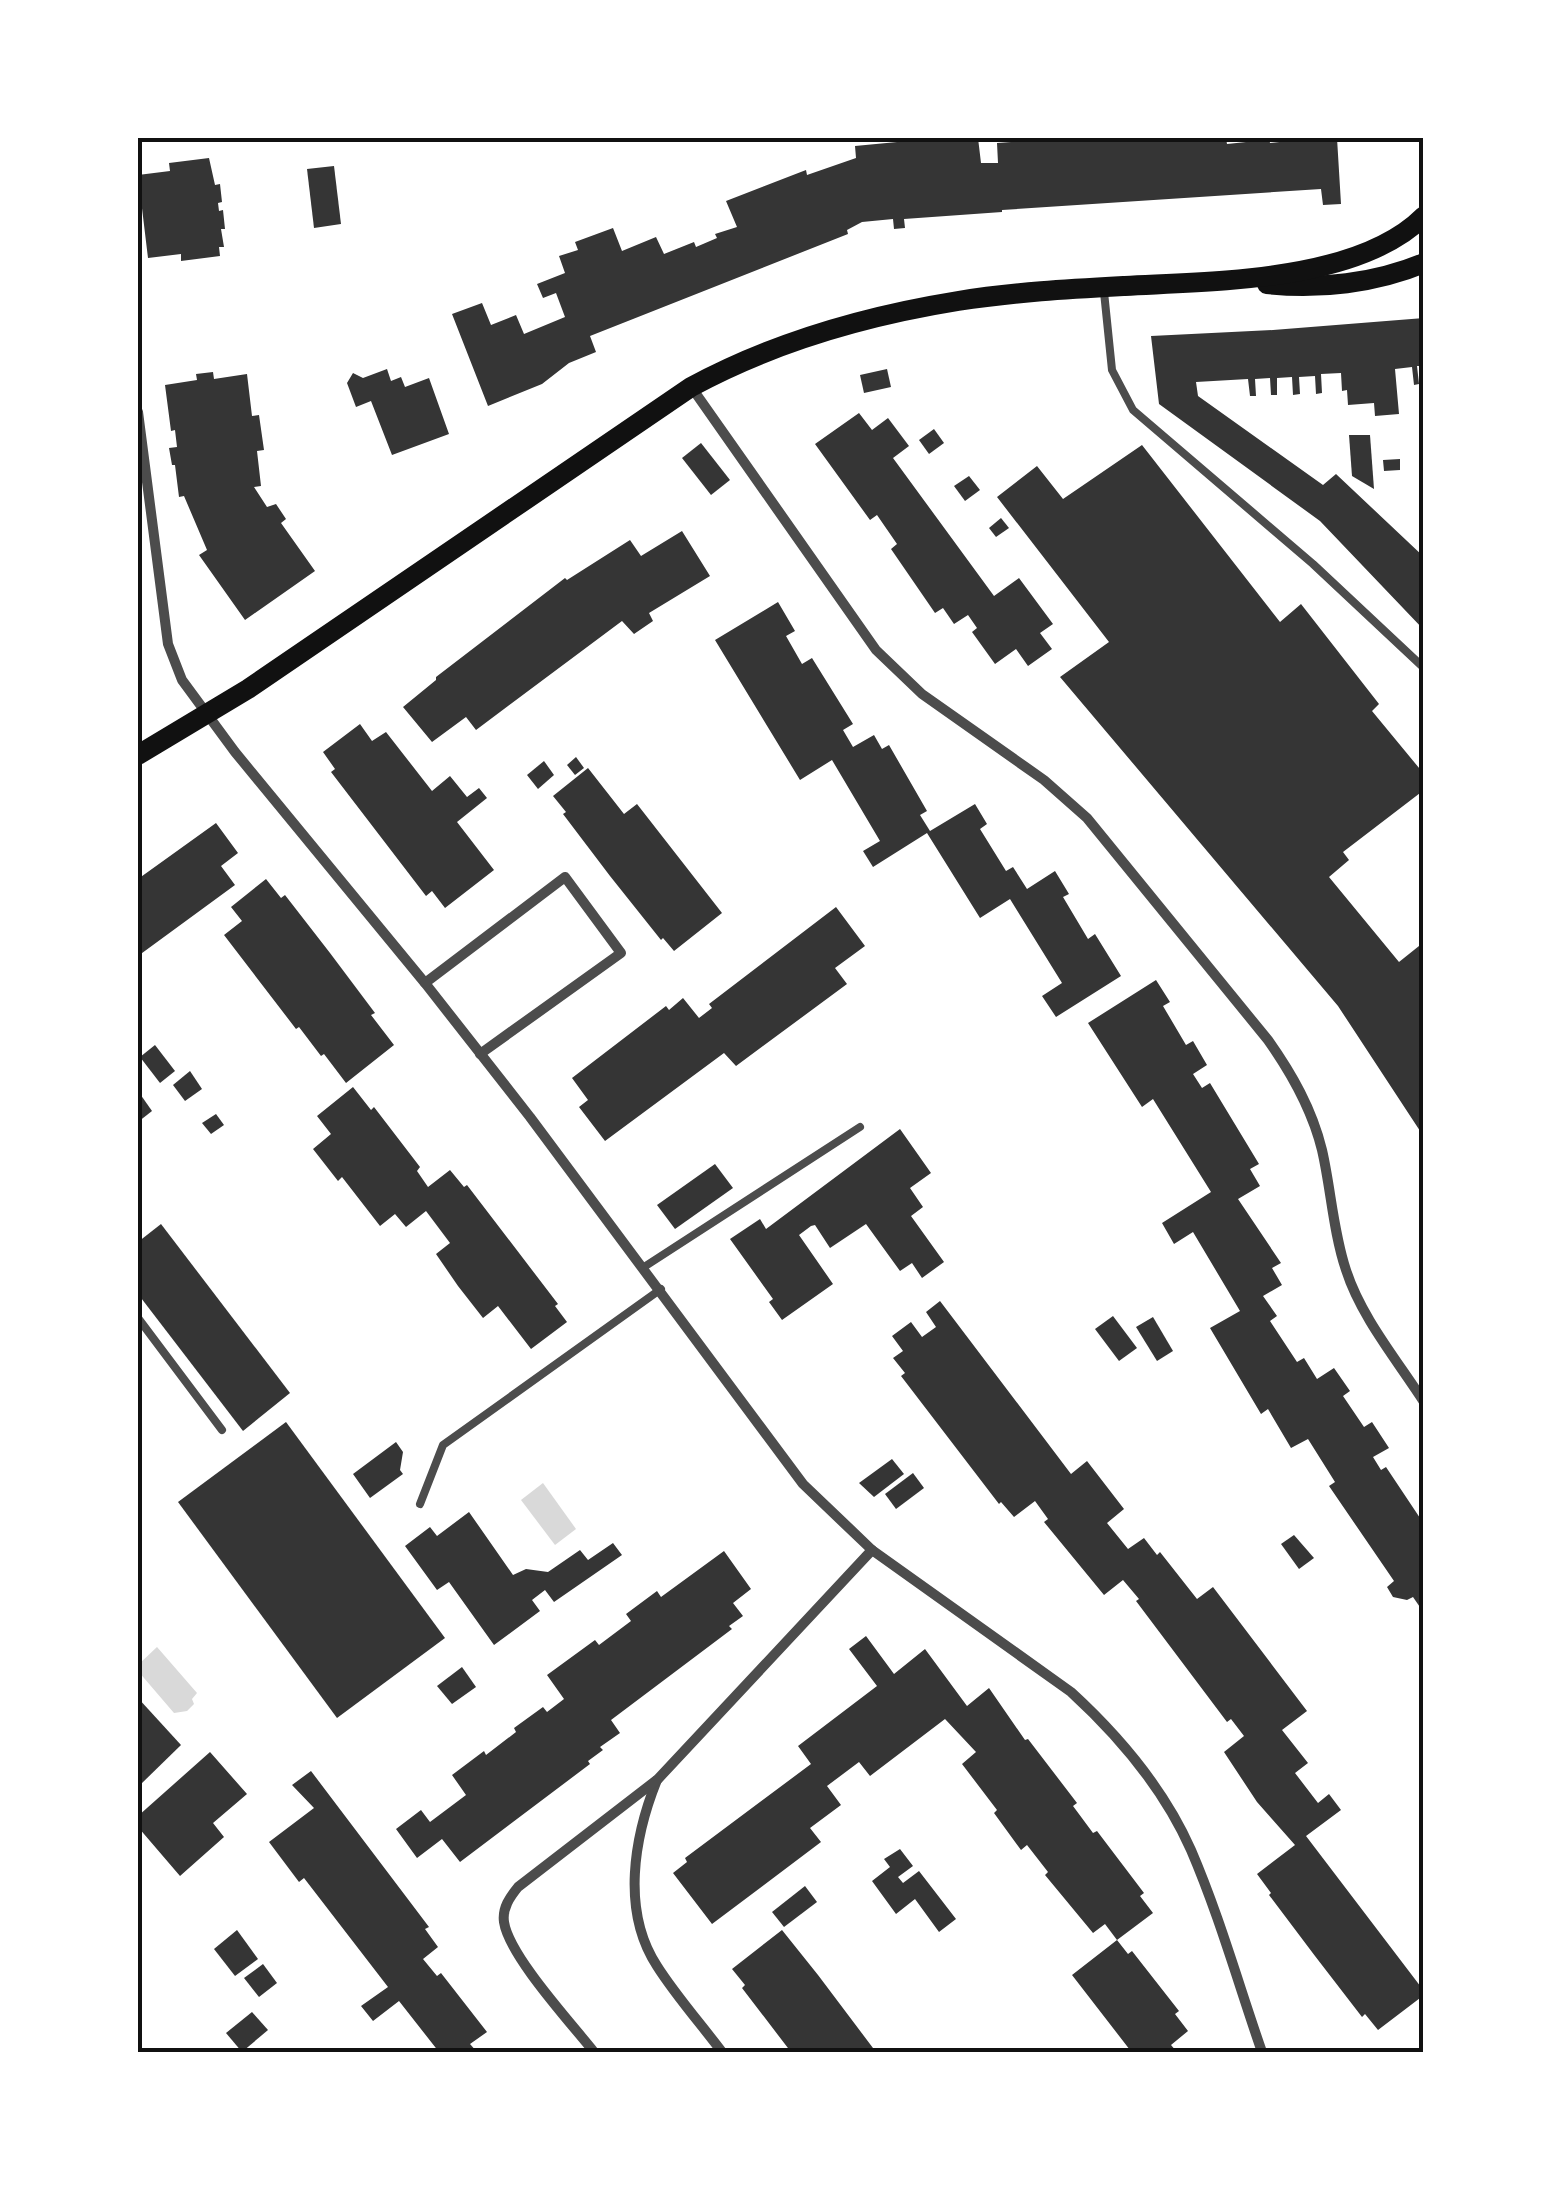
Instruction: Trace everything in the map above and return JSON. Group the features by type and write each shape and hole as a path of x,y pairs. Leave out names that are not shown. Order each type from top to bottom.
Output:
{"main road":[{"path":"138,755 264,678 691,387 770,350 860,321 959,300 1240,280 1337,262 1401,235 1424,216"},
{"path":"1240,280 1278,285 1350,282 1424,263"}],"street":[{"path":"691,387 876,650 922,694 1044,780 1087,818 1268,1040 1286,1066 1312,1119 1321,1146 1341,1252 1354,1290 1424,1402"},
{"path":"138,412 168,644 182,680 480,1054 644,1267 803,1484 872,1550 1041,1668 1096,1716 1141,1768 1191,1850 1262,2052"},
{"path":"425,983 565,877 622,953 480,1054"},
{"path":"594,2052 519,1955 508,1936 504,1910 518,1886 658,1779 872,1550"},
{"path":"658,1779 636,1853 634,1876 642,1928 656,1966 722,2052"}],"lane":[{"path":"1104,287 1112,370 1133,410 1313,564 1424,668"},
{"path":"644,1267 860,1126"},
{"path":"420,1504 443,1445 661,1290"},
{"path":"138,1318 222,1430"}],"shaded area":[{"path":"543,1483 576,1529 555,1545 521,1500"},
{"path":"157,1647 197,1693 187,1711 174,1713 138,1671 138,1665"}],"building":[{"path":"918,138 978,138 981,163 998,163 997,143 1069,138 1226,138 1227,144 1246,142 1245,138 1269,138 1270,143 1289,141 1288,138 1337,138 1341,204 1323,205 1321,189 904,219 905,228 894,229 893,219 862,222 847,230 848,234 590,336 596,352 569,363 542,384 488,406 452,314 482,303 491,325 516,315 524,334 565,317 556,293 543,298 537,284 565,273 559,256 578,250 575,242 613,228 622,251 656,237 664,254 694,242 696,247 717,238 715,234 737,227 726,201 806,170 807,175 856,158 855,146"},
{"path":"209,158 215,185 220,184 219,211 223,210 224,247 219,247 220,256 181,261 181,254 148,258 138,175 170,171 169,163"},
{"path":"334,166 341,224 314,228 307,169"},
{"path":"1424,318 1424,366 1417,366 1419,384 1414,385 1412,367 1395,369 1399,414 1375,416 1374,403 1348,405 1341,373 1321,374 1322,393 1316,394 1315,376 1299,377 1300,394 1293,395 1292,377 1277,378 1277,395 1271,395 1270,378 1255,379 1256,396 1250,396 1248,379 1196,382 1198,396 1323,485 1336,474 1424,557 1424,630 1320,521 1159,404 1151,336"},
{"path":"387,369 391,381 401,377 405,387 429,378 449,434 392,455 371,401 356,407 347,383 353,373 363,378"},
{"path":"887,369 891,387 864,393 860,375"},
{"path":"213,372 214,379 247,374 252,416 259,415 264,450 257,451 261,486 254,487 267,507 276,504 286,519 281,523 315,571 245,620 199,555 207,550 184,496 179,497 169,448 177,447 165,385 197,380 196,374"},
{"path":"859,413 872,430 888,418 909,446 893,458 994,596 1019,578 1053,624 1040,633 1052,649 1028,666 1016,649 995,664 972,632 977,628 968,615 954,624 943,608 935,613 891,549 897,544 877,515 870,520 815,444"},
{"path":"934,429 944,443 929,454 919,440"},
{"path":"1349,435 1370,435 1374,489 1352,476"},
{"path":"701,443 730,480 711,495 682,458"},
{"path":"1142,445 1280,622 1301,604 1379,704 1372,711 1424,774 1424,790 1343,852 1349,860 1329,877 1399,962 1424,942 1424,1137 1338,1006 1060,677 1109,642 997,497 1037,466 1063,499"},
{"path":"1400,459 1400,470 1384,471 1383,460"},
{"path":"969,476 980,490 965,501 954,486"},
{"path":"1001,518 1009,528 996,537 989,528"},
{"path":"682,531 710,576 649,613 653,621 634,634 622,621 476,730 466,717 432,742 403,707 565,578 630,540 641,556"},
{"path":"778,602 795,631 786,636 802,664 812,658 853,724 843,730 853,747 874,735 882,749 889,745 927,811 920,815 930,831 975,804 987,824 980,829 1006,871 1013,867 1027,889 1055,871 1069,894 1063,897 1088,939 1095,934 1121,976 1056,1017 1042,996 1062,983 1010,899 980,918 927,833 873,867 863,851 880,841 832,760 800,780 715,640"},
{"path":"360,724 372,741 386,732 432,791 450,776 467,797 479,788 487,798 457,822 494,870 445,908 432,891 426,896 331,772 335,769 323,752"},
{"path":"576,757 584,768 575,775 567,765"},
{"path":"544,761 554,775 538,789 527,775"},
{"path":"588,768 624,814 637,804 722,913 674,951 610,876 553,796"},
{"path":"216,823 238,853 221,866 235,885 138,956 138,879"},
{"path":"266,879 281,898 285,895 330,953 394,1045 346,1083 299,1027 296,1029 224,935 242,921 231,907"},
{"path":"836,907 865,946 835,968 847,984 736,1066 724,1053 605,1141 579,1107 588,1100 572,1078 666,1006 669,1010 683,998 699,1018 712,1008 709,1004"},
{"path":"1156,980 1170,1002 1163,1006 1186,1045 1193,1041 1207,1065 1193,1074 1202,1088 1210,1083 1259,1164 1250,1169 1260,1186 1238,1199 1281,1263 1272,1268 1282,1285 1263,1296 1277,1316 1270,1321 1297,1362 1304,1358 1317,1379 1334,1368 1350,1391 1343,1396 1364,1427 1372,1422 1389,1448 1373,1457 1381,1470 1386,1467 1424,1524 1424,1613 1413,1597 1393,1597 1387,1587 1394,1581 1329,1486 1335,1482 1308,1439 1291,1448 1268,1409 1261,1414 1210,1328 1240,1311 1193,1232 1174,1244 1162,1223 1211,1192 1153,1099 1142,1107 1088,1023"},
{"path":"155,1045 175,1071 160,1083 140,1057"},
{"path":"190,1071 202,1089 185,1101 173,1085"},
{"path":"353,1087 371,1110 374,1107 420,1167 417,1171 428,1187 450,1170 464,1187 467,1185 558,1304 555,1306 567,1322 531,1349 498,1306 483,1318 458,1286 436,1254 450,1243 426,1211 406,1227 395,1214 380,1226 342,1177 338,1181 313,1149 331,1134 317,1116"},
{"path":"138,1091 152,1111 138,1122"},
{"path":"216,1114 224,1125 211,1134 202,1123"},
{"path":"900,1129 931,1173 910,1188 923,1207 911,1216 944,1262 922,1278 912,1263 900,1271 866,1224 830,1248 815,1225 811,1226 799,1235 833,1284 782,1320 769,1302 773,1299 730,1239 760,1219 766,1229"},
{"path":"715,1164 733,1188 675,1229 657,1205"},
{"path":"161,1224 290,1393 243,1431 138,1294 138,1242"},
{"path":"940,1301 1071,1474 1087,1461 1124,1509 1107,1523 1128,1549 1144,1538 1197,1599 1213,1587 1307,1711 1282,1730 1308,1763 1295,1773 1318,1803 1329,1794 1341,1810 1306,1836 1424,1991 1424,1995 1378,2030 1365,2014 1362,2017 1257,1874 1295,1845 1257,1802 1224,1752 1244,1736 1231,1719 1227,1722 1123,1580 1104,1595 1044,1522 1048,1519 1035,1501 1014,1517 999,1504 901,1376 905,1373 893,1358 903,1351 892,1336 911,1322 922,1337 936,1327 926,1312"},
{"path":"1113,1316 1137,1348 1119,1361 1095,1329"},
{"path":"1153,1317 1173,1351 1157,1361 1136,1327"},
{"path":"286,1422 445,1638 337,1718 178,1502"},
{"path":"396,1442 403,1452 403,1474 370,1498 353,1474"},
{"path":"892,1459 904,1474 874,1497 859,1483"},
{"path":"913,1473 924,1488 896,1509 885,1494"},
{"path":"469,1512 513,1575 526,1569 548,1572 580,1550 588,1560 613,1543 622,1555 554,1602 545,1590 532,1600 540,1611 494,1645 449,1582 437,1590 405,1546 430,1527 437,1536"},
{"path":"1294,1535 1314,1558 1299,1569 1281,1544"},
{"path":"724,1551 751,1589 733,1603 743,1616 729,1626 732,1629 611,1720 620,1733 600,1747 603,1750 588,1761 590,1764 460,1862 442,1839 417,1858 396,1829 421,1810 430,1822 466,1795 452,1775 484,1751 486,1755 543,1707 547,1712 564,1699 547,1675 595,1640 599,1645 631,1621 626,1614 657,1591 661,1597"},
{"path":"866,1636 894,1674 925,1649 967,1706 989,1688 1025,1740 1077,1803 1073,1806 1093,1833 1097,1831 1144,1893 1140,1896 1153,1913 1117,1940 1105,1924 1093,1933 1045,1875 1048,1872 1027,1845 1021,1850 994,1813 997,1810 962,1764 976,1752 945,1719 870,1776 859,1762 827,1786 841,1805 810,1828 821,1842 712,1924 673,1873 687,1862 685,1858 811,1764 798,1746 877,1686 849,1649"},
{"path":"462,1667 476,1687 452,1704 437,1686"},
{"path":"138,1698 181,1745 140,1785 138,1782"},
{"path":"210,1752 247,1794 213,1823 224,1837 180,1876 138,1827 138,1816"},
{"path":"311,1771 429,1927 425,1929 438,1947 423,1959 437,1976 441,1973 487,2032 470,2044 477,2052 439,2052 399,2001 373,2021 361,2006 388,1987 304,1878 299,1882 269,1842 314,1808 292,1785"},
{"path":"900,1849 913,1866 898,1877 903,1883 919,1871 956,1919 939,1932 915,1899 896,1914 872,1881 890,1867 884,1859"},
{"path":"805,1886 817,1902 784,1927 772,1912"},
{"path":"237,1930 258,1959 235,1976 214,1949"},
{"path":"782,1930 876,2052 791,2052 732,1969"},
{"path":"1117,1940 1128,1954 1132,1951 1179,2011 1175,2014 1188,2031 1171,2045 1177,2052 1127,2052 1130,2050 1072,1975"},
{"path":"263,1964 277,1983 259,1997 244,1978"},
{"path":"252,2012 268,2030 242,2052 226,2033"}]}
